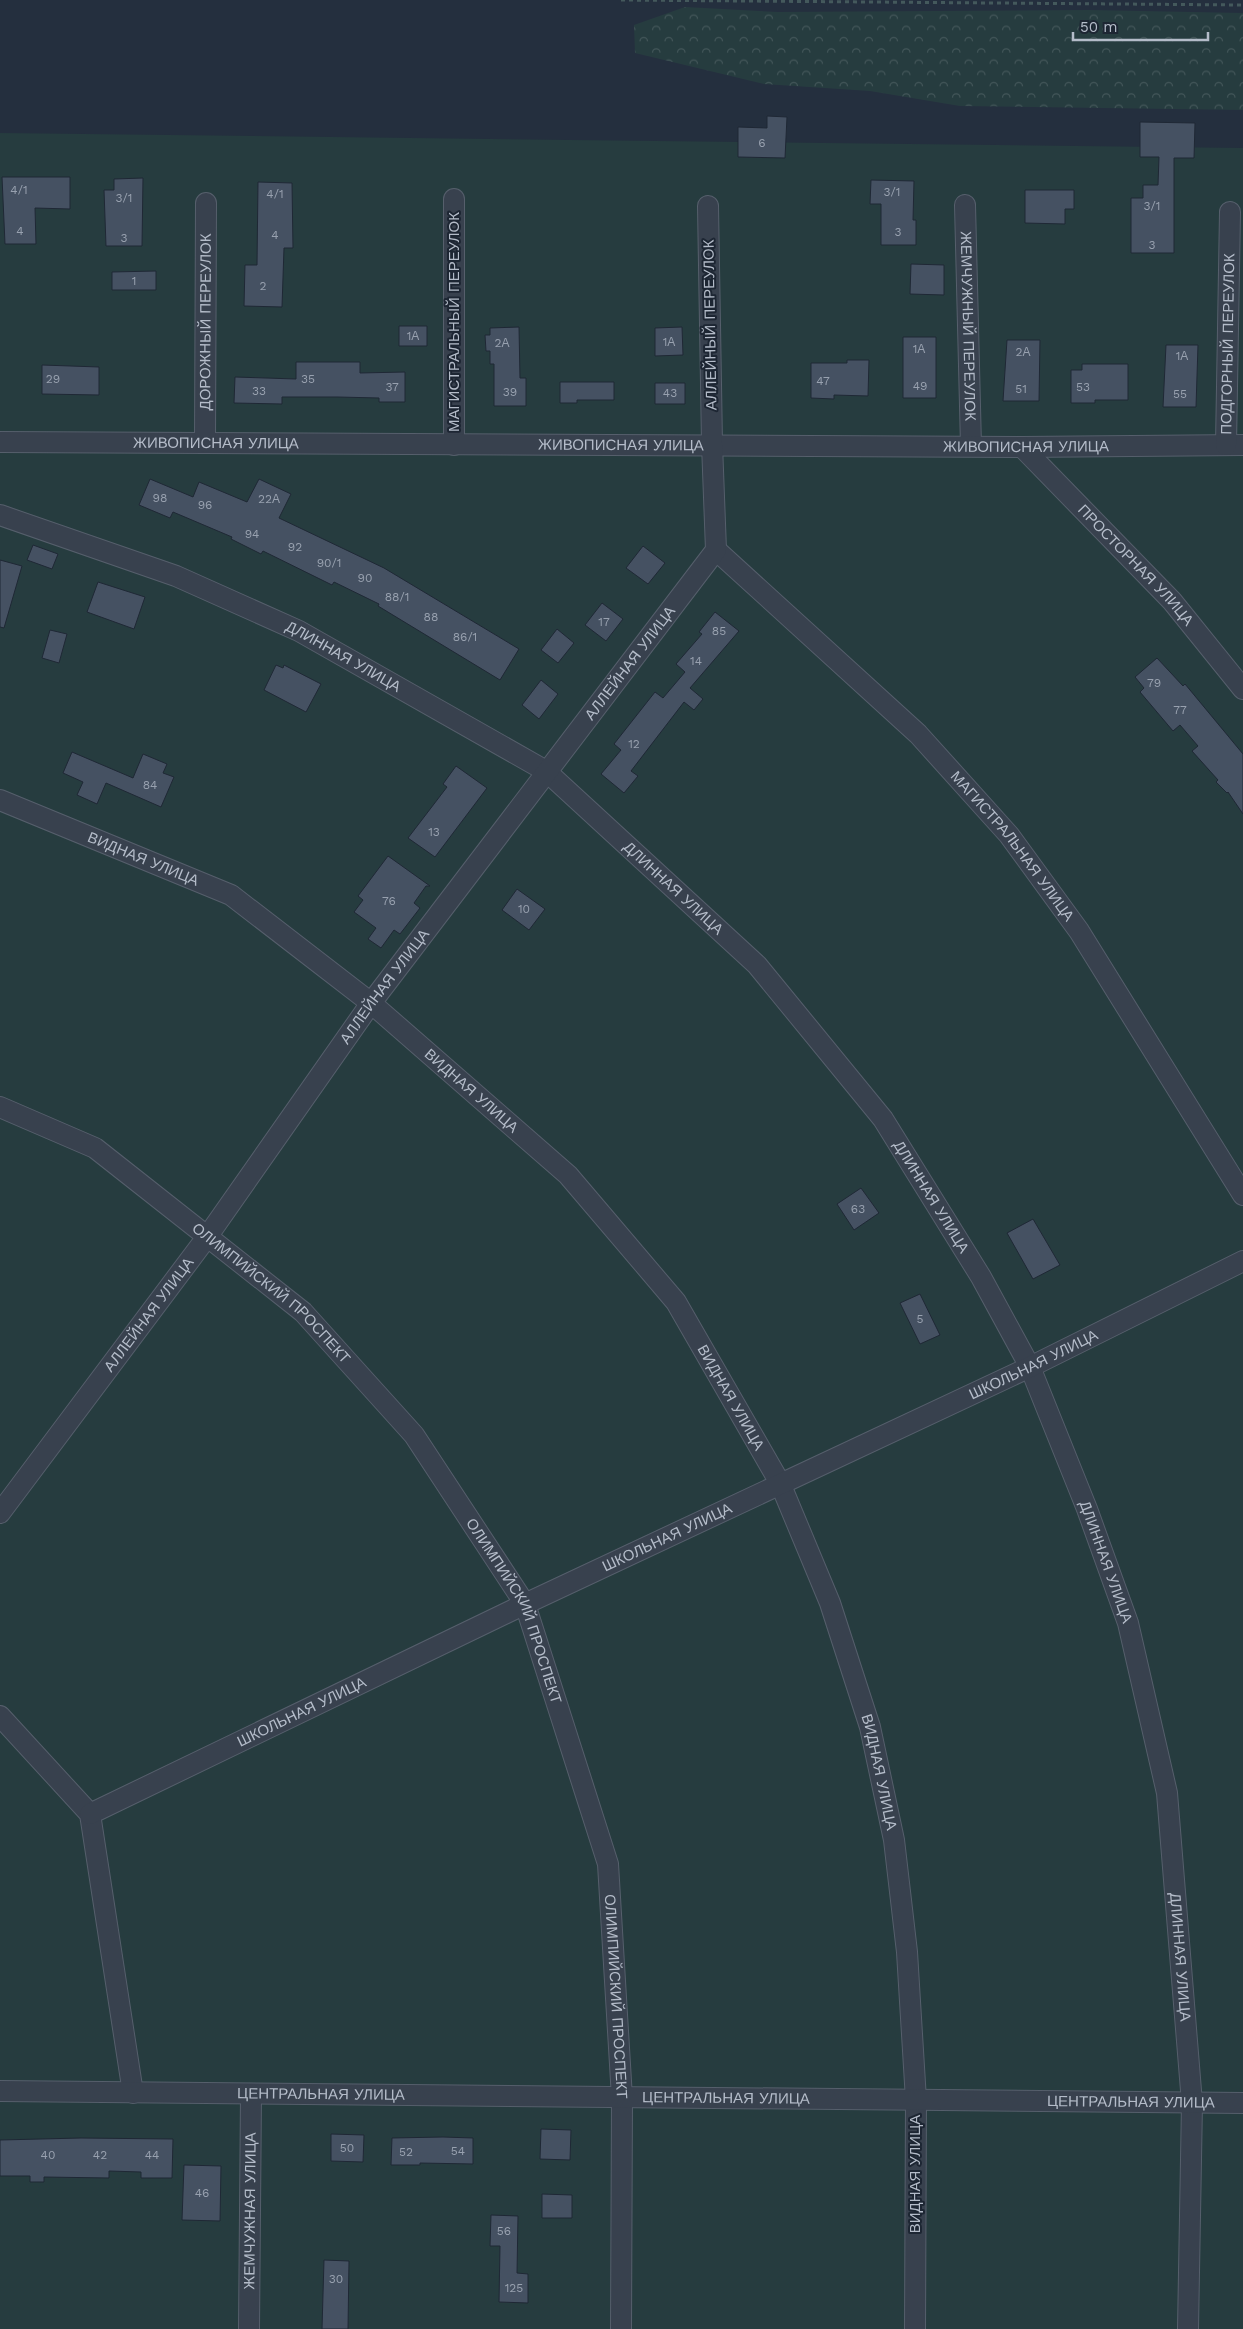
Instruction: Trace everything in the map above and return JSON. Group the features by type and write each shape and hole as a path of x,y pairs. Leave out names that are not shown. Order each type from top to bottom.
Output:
{"street":[{"name":"МАГИСТРАЛЬНЫЙ ПЕРЕУЛОК","path":"454,199 454,445"},
{"name":"ДОРОЖНЫЙ ПЕРЕУЛОК","path":"205,442 206,202"},
{"name":"ЖЕМЧУЖНЫЙ ПЕРЕУЛОК","path":"965,205 971,446"},
{"name":"АЛЛЕЙНЫЙ ПЕРЕУЛОК","path":"708,206 712,444"},
{"name":"ПОДГОРНЫЙ ПЕРЕУЛОК","path":"1230,212 1234,445"},
{"name":"ЖИВОПИСНАЯ УЛИЦА","path":"0,442 1022,447 1234,445"},
{"path":"712,444 716,550"},
{"name":"ПРОСТОРНАЯ УЛИЦА","path":"1022,447 1172,601 1243,689"},
{"name":"ДЛИННАЯ УЛИЦА","path":"0,515 176,576 299,631 546,770 757,965 883,1119 981,1277 1030,1367 1087,1509 1128,1623 1167,1793 1192,2103 1188,2329"},
{"name":"АЛЛЕЙНАЯ УЛИЦА","path":"0,1513 207,1237 371,1003 546,770 716,550"},
{"name":"МАГИСТРАЛЬНАЯ УЛИЦА","path":"716,550 918,734 1009,836 1079,931 1243,1195"},
{"name":"ВИДНАЯ УЛИЦА","path":"0,800 231,895 371,1003 568,1175 676,1302 780,1483 830,1603 870,1727 894,1840 907,1952 916,2100 914,2329"},
{"name":"ОЛИМПИЙСКИЙ ПРОСПЕКТ","path":"0,1108 95,1148 302,1312 414,1435 525,1604 608,1864 622,2098 621,2329"},
{"name":"ШКОЛЬНАЯ УЛИЦА","path":"90,1814 525,1604 1030,1367 1243,1261"},
{"path":"0,1716 90,1814 133,2093"},
{"name":"ЦЕНТРАЛЬНАЯ УЛИЦА","path":"0,2091 1243,2103"},
{"name":"ЖЕМЧУЖНАЯ УЛИЦА","path":"249,2329 251,2094"}],"path":[{"path":"621,0 1243,5"}],"green space":[{"path":"685,7 778,12 1089,10 1243,13 1243,110 960,106 870,91 764,84 635,53 634,25"},
{"path":"0,133 1243,148 1243,2329 0,2329"}],"building":[{"path":"767,116 787,117 785,158 738,157 738,127 767,128"},
{"path":"1140,122 1195,123 1194,158 1174,158 1174,253 1131,253 1131,198 1143,198 1143,185 1158,185 1159,157 1140,157"},
{"path":"2,177 70,177 70,209 35,208 36,244 5,244"},
{"path":"143,178 142,246 106,246 104,190 114,190 114,179"},
{"path":"871,180 914,181 913,220 916,220 916,245 881,245 881,204 870,204"},
{"path":"258,182 292,183 293,248 284,248 282,307 244,306 245,265 257,265"},
{"path":"1025,190 1074,190 1074,209 1065,209 1065,224 1025,223"},
{"path":"911,264 944,265 944,295 910,294"},
{"path":"156,271 156,290 112,290 112,272"},
{"path":"399,326 427,326 427,346 399,346"},
{"path":"519,327 520,378 526,378 526,406 494,406 494,364 490,364 490,351 486,351 485,335 490,335 490,328"},
{"path":"682,327 683,355 655,356 655,328"},
{"path":"903,337 936,337 936,398 903,398"},
{"path":"1007,340 1040,340 1039,401 1003,401"},
{"path":"1166,345 1198,345 1196,407 1163,407"},
{"path":"847,360 869,360 868,396 834,395 834,399 811,398 811,363 847,363"},
{"path":"296,362 360,362 360,373 405,372 405,402 379,402 379,398 282,397 282,404 234,403 235,377 296,379"},
{"path":"1082,364 1128,364 1128,400 1095,400 1095,403 1071,403 1071,370 1082,370"},
{"path":"42,365 99,367 99,395 42,394"},
{"path":"560,382 614,382 614,400 577,400 577,403 560,403"},
{"path":"655,383 685,383 685,404 655,404"},
{"path":"150,479 193,497 199,482 247,502 259,479 291,494 279,518 384,568 519,649 500,680 378,606 379,604 334,582 332,585 263,551 261,554 231,539 232,537 173,512 170,518 139,505"},
{"path":"33,545 58,554 52,569 27,560"},
{"path":"643,546 665,563 648,584 626,568"},
{"path":"0,560 22,566 4,628 0,627"},
{"path":"98,582 145,597 134,629 87,612"},
{"path":"602,603 623,619 606,641 585,625"},
{"path":"715,612 739,631 690,688 703,699 694,710 684,702 631,771 638,776 624,793 601,774 621,750 614,744 655,692 663,698 685,672 676,664 702,634 699,632"},
{"path":"557,629 574,643 558,663 541,650"},
{"path":"50,630 67,634 59,663 42,658"},
{"path":"1157,658 1183,686 1185,684 1243,754 1243,814 1228,792 1216,782 1218,780 1192,751 1198,746 1180,725 1173,731 1140,692 1144,688 1135,677"},
{"path":"276,665 283,668 284,665 321,684 306,712 264,690"},
{"path":"541,680 558,694 539,719 522,705"},
{"path":"72,752 133,778 143,754 167,764 163,773 174,777 161,807 106,783 97,804 77,795 83,782 63,773"},
{"path":"456,766 487,788 435,857 408,838 447,787 443,784"},
{"path":"388,856 430,886 426,886 414,903 420,908 400,934 394,930 381,948 368,939 376,928 354,912 363,900 358,896"},
{"path":"517,889 545,909 529,930 502,910"},
{"path":"861,1188 879,1213 854,1230 837,1204"},
{"path":"1033,1219 1060,1265 1033,1279 1007,1233"},
{"path":"920,1294 940,1335 920,1344 900,1303"},
{"path":"541,2129 571,2130 570,2160 540,2159"},
{"path":"331,2134 364,2135 363,2162 331,2161"},
{"path":"81,2138 173,2139 172,2178 141,2178 141,2172 109,2171 109,2178 44,2177 44,2182 30,2182 30,2176 0,2176 0,2140"},
{"path":"392,2138 473,2138 473,2164 420,2163 420,2165 391,2165"},
{"path":"184,2165 221,2166 220,2221 182,2220"},
{"path":"542,2194 572,2195 572,2218 542,2218"},
{"path":"491,2215 518,2216 517,2273 528,2274 528,2303 499,2302 500,2246 490,2246"},
{"path":"324,2260 349,2261 348,2329 322,2329"}]}
